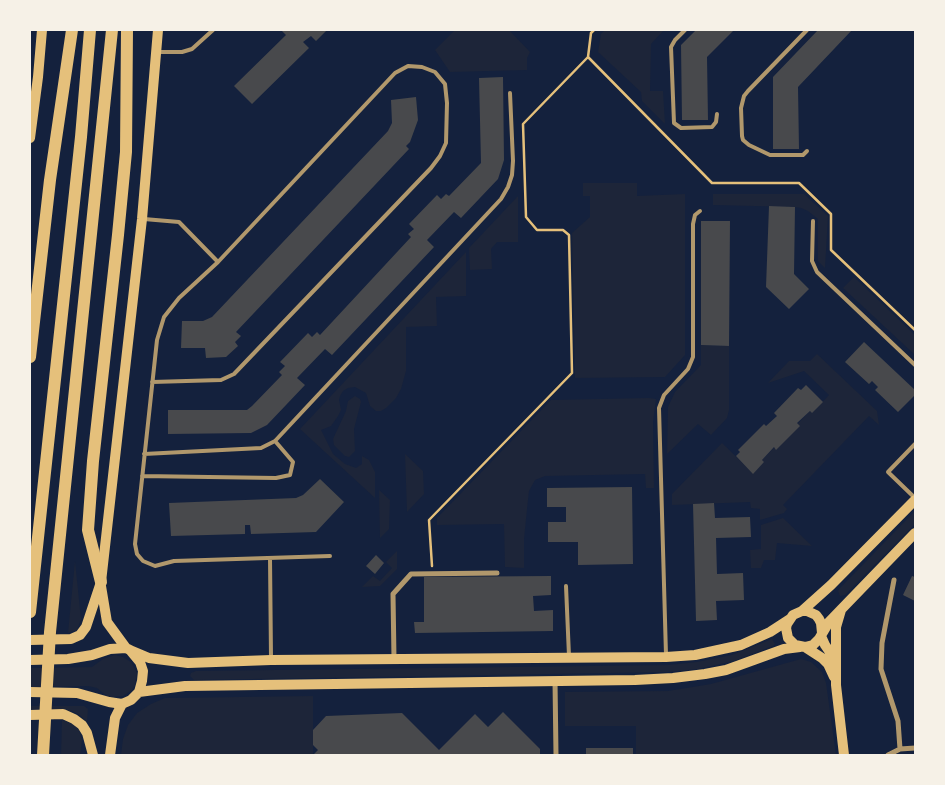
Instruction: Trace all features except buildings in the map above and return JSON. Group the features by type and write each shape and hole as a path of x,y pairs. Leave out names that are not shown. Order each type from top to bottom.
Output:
{"main road":[{"path":"30,138 32,101 42,30"},
{"path":"30,357 50,180 72,30"},
{"path":"30,612 90,30"},
{"path":"43,755 50,632 112,30"},
{"path":"30,692 77,693 122,704 131,700 139,692 142,681 143,671 140,662 107,622 88,530 126,152 127,30"},
{"path":"30,640 71,639 80,635 86,627 100,582 142,219 158,30"},
{"path":"30,660 68,659 92,655 110,649 128,649 149,658 188,664 271,660 666,657 695,655 741,644 770,632 802,611 831,586 915,499"},
{"path":"139,692 185,686 555,682 635,680 705,674 746,664 784,649 813,645 842,607 915,533"},
{"path":"842,607 836,627 836,685 844,755"},
{"path":"802,611 812,613 819,619 825,645 836,661"},
{"path":"790,619 786,628 792,642 822,658 828,664 836,685"},
{"path":"110,755 115,718 122,704"},
{"path":"30,715 63,714 74,719 82,725 87,733 93,755"}],"street":[{"path":"394,659 393,594 411,574 497,573"},
{"path":"894,580 882,644 881,669 898,721 900,749"},
{"path":"555,682 556,755"},
{"path":"888,755 900,749 915,748"}],"lane":[{"path":"157,52 182,52 192,49 213,30"},
{"path":"685,30 671,46 673,121 676,126 681,128 709,128 716,122 717,114"},
{"path":"807,30 748,91 741,108 742,136 743,140 749,145 770,155 803,155 807,151"},
{"path":"152,382 221,380 234,374 431,168 440,156 446,143 447,103 444,84 435,72 422,67 408,66 395,73 218,262 179,298 164,317 157,340 152,382 144,454 135,544 137,554 143,561 155,566 174,561 330,556"},
{"path":"144,454 261,448 275,441 501,198 508,187 512,175 510,93"},
{"path":"666,657 659,408 664,395 688,368 693,357 693,224 695,215 700,210"},
{"path":"142,219 179,222 218,262"},
{"path":"813,221 812,261 817,272 915,365"},
{"path":"142,476 276,478 290,476 293,462 275,441"},
{"path":"915,444 888,472 915,499"},
{"path":"270,558 271,660"},
{"path":"566,586 569,658"}],"path":[{"path":"432,574 429,520 572,373 568,235 563,230 537,230 526,217 523,124 588,58 591,33 594,30"},
{"path":"588,58 712,183 799,183 831,214 831,250 915,330"}],"shaded area":[{"path":"455,30 509,30 530,52 527,58 527,70 450,72 435,50"},
{"path":"605,30 664,30 651,44 650,91 663,91 665,124 642,101 641,92 598,52 601,34"},
{"path":"583,183 637,183 637,196 685,194 685,355 665,377 575,378 572,233 590,217 590,196 583,196"},
{"path":"713,194 804,194 828,216 825,268 818,261 818,219 808,211 795,207 713,205"},
{"path":"518,196 518,242 497,242 491,249 492,269 470,270 469,248"},
{"path":"466,252 466,296 436,297 437,326 406,327 406,371 401,389 396,398 386,408 376,411 370,406 366,393 355,387 348,388 340,396 341,410 338,416 331,426 321,430 333,454 345,464 356,468 362,464 362,456 369,460 375,472 375,498 300,429"},
{"path":"854,277 915,335 915,355 843,288"},
{"path":"701,345 729,346 729,410 727,418 711,435 698,424 667,454 668,407 675,392 701,365"},
{"path":"817,354 877,411 879,425 869,416 783,505 787,509 784,513 760,520 760,509 751,508 750,502 672,505 672,494 722,443 753,473 764,462 762,460 810,411 812,413 829,395 804,371 768,383 789,361 810,361"},
{"path":"355,396 361,402 354,429 355,451 349,457 345,456 334,445 333,439 346,411 348,401"},
{"path":"656,399 653,422 654,488 646,488 645,474 545,476 535,480 529,491 524,539 524,568 505,567 504,524 437,525 437,518 551,400"},
{"path":"405,454 423,471 424,494 407,512"},
{"path":"379,490 390,500 389,529 380,538"},
{"path":"915,511 915,524 845,595 840,596 838,591 840,588"},
{"path":"783,518 812,546 777,543 775,560 764,560 761,568 751,568 750,550 761,549 761,525"},
{"path":"397,551 397,569 380,586 362,587 373,576 380,581 392,568 386,562"},
{"path":"75,561 81,619 77,630 68,633"},
{"path":"772,639 775,644 773,646 734,661 698,669 668,672 194,680 190,676 191,673 196,671 668,665 697,662 732,655"},
{"path":"115,655 131,662 137,673 132,690 123,696 107,696 97,688 88,686 30,687 30,668 92,667 103,659"},
{"path":"801,659 811,662 822,672 826,683 836,755 636,755 636,726 565,726 565,692 668,691 711,684"},
{"path":"313,696 313,755 121,755 123,739 128,725 137,713 165,698"},
{"path":"30,706 84,706 88,709 87,722 72,711 30,710"},
{"path":"62,720 73,724 79,730 82,740 80,755 61,755"}]}
